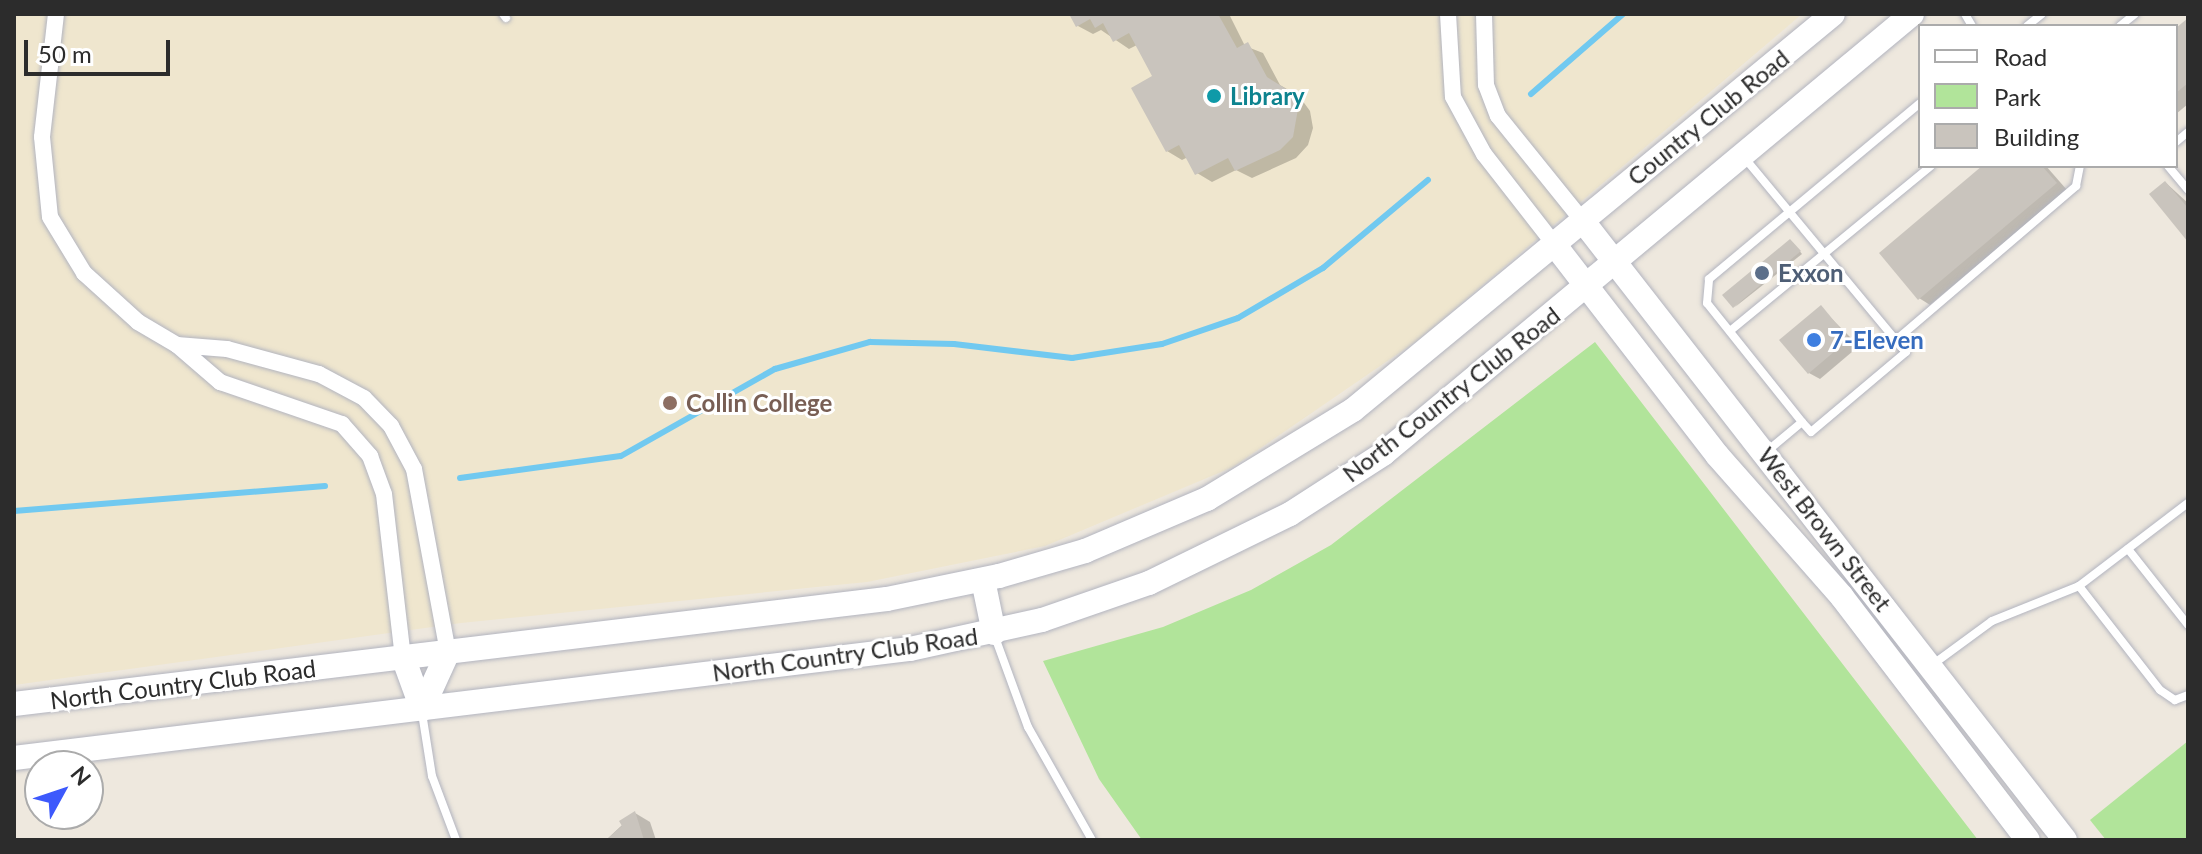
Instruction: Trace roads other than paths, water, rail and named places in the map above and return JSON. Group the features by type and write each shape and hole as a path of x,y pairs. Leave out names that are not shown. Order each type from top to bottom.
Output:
{"main road":[{"name":"Country Club Road","path":"1582,220 1833,14"},
{"name":"North Country Club Road","path":"14,758 868,655 994,633 1149,583 1290,514 1383,454 1912,14"},
{"name":"North Country Club Road","path":"14,704 887,599 983,580 1071,556 1148,526 1311,439 1405,369 1582,220"},
{"name":"West Brown Street","path":"1582,220 1766,452 2065,840"},
{"name":"West Brown Street","path":"1554,244 1717,455 1842,597 2028,840"},
{"path":"983,580 994,633"},
{"path":"1842,597 1910,661 1931,666"},
{"path":"422,709 448,652"},
{"path":"403,657 422,709"}],"street":[{"path":"56,14 42,137 50,217 84,273 138,322 177,345 220,382 342,424 370,456 384,494 403,657"},
{"path":"1448,14 1453,97 1484,154 1554,244"},
{"path":"1484,14 1486,85 1498,116 1582,220"},
{"path":"177,345 227,349 319,374 364,398 391,426 414,469 448,652"}],"lane":[{"path":"1742,156 1790,213 1822,252 1906,352 1811,432 1707,303 1709,279 1790,213 1918,105"},
{"path":"1730,331 1822,252 1928,168"},
{"path":"1896,340 2076,186 2080,168"},
{"path":"2170,168 2188,190"},
{"path":"1766,452 1802,422"},
{"path":"1931,666 1992,621 2079,586 2188,503"},
{"path":"2128,549 2188,625"},
{"path":"2079,586 2160,690 2175,700 2188,695"},
{"path":"994,633 1028,727 1092,840"},
{"path":"422,709 432,776 456,840"}],"waterway":[{"path":"1531,94 1623,14"},
{"path":"460,478 621,456 775,369 870,342 954,344 1072,358 1162,344 1238,318 1323,268 1428,180"},
{"path":"14,511 325,486"}],"place":[{"name":"Library","path":"1214,96"},
{"name":"Exxon","path":"1762,273"},
{"name":"7-Eleven","path":"1814,340"},
{"name":"Collin College","path":"670,403"}]}
